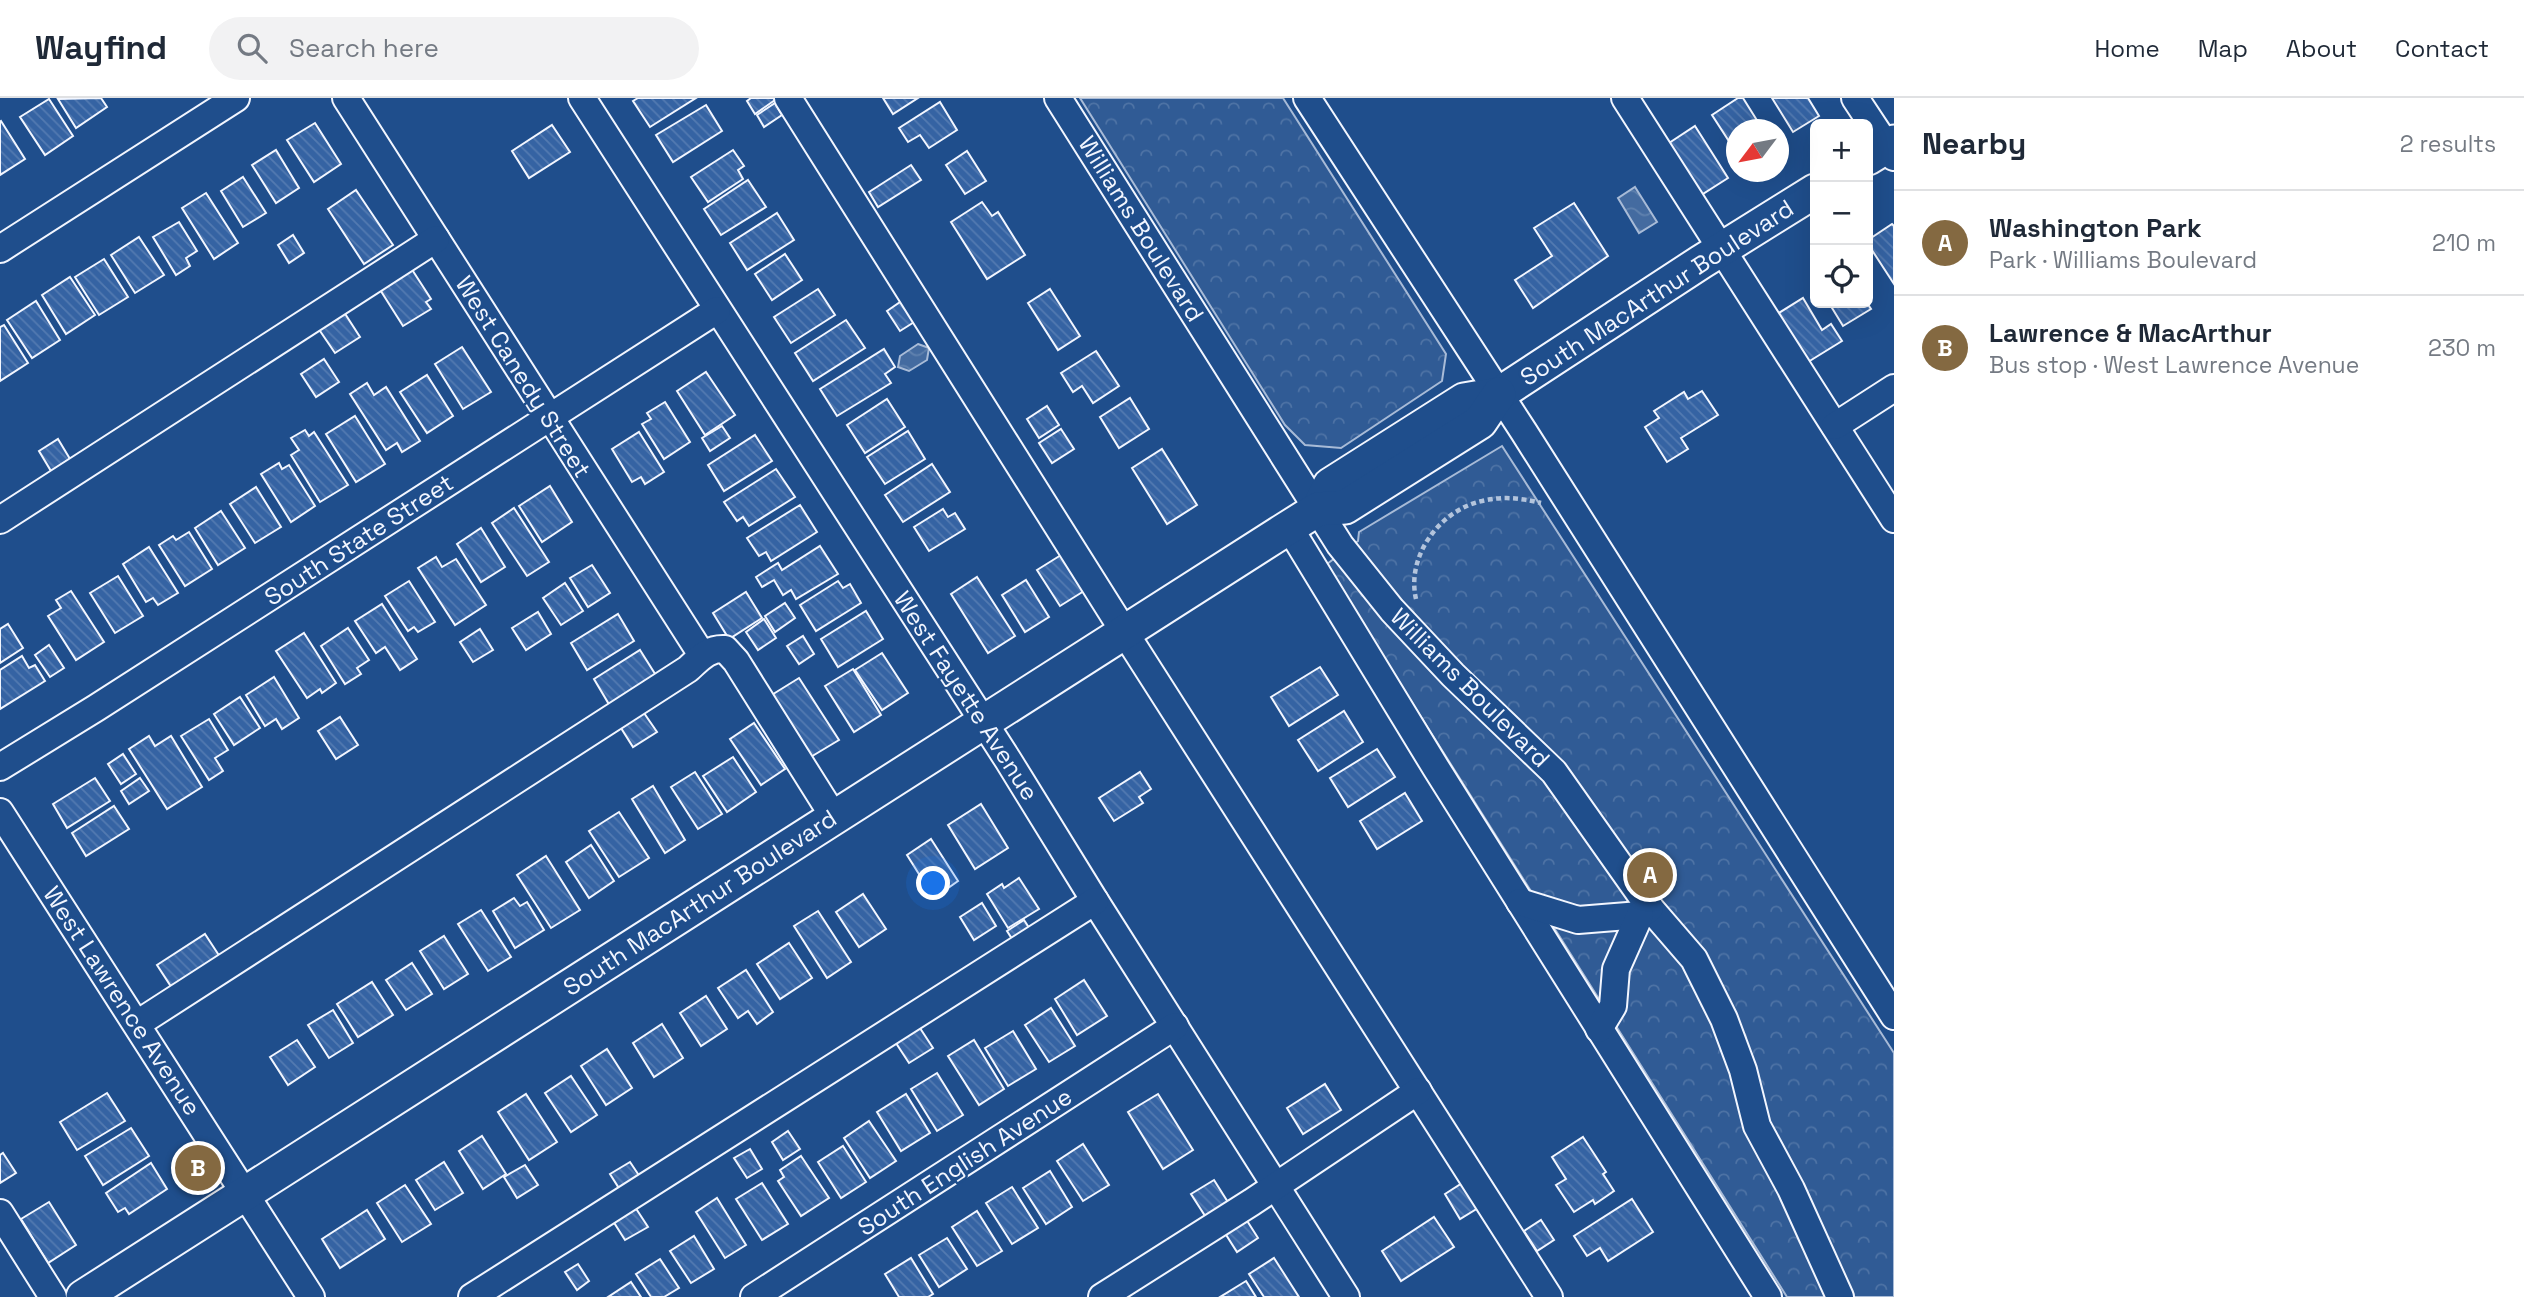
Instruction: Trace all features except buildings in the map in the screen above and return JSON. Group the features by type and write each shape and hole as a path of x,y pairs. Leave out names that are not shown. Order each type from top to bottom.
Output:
{"main road":[{"name":"South MacArthur Boulevard","path":"83,1297 1318,509 1330,485 1464,400 1499,394 1810,194"}],"street":[{"path":"0,249 236,98"},
{"name":"West Canedy Street","path":"346,98 702,655"},
{"name":"West Fayette Avenue","path":"582,98 984,724 1346,1297"},
{"path":"788,98 1125,633 1549,1297"},
{"name":"Williams Boulevard","path":"1058,98 1340,545 1391,610 1453,675 1554,772 1645,911 1694,959 1724,1019 1743,1070 1757,1126 1791,1189 1840,1297"},
{"path":"1307,98 1499,394 1894,1016"},
{"path":"1625,98 1894,519"},
{"path":"1855,98 1886,151"},
{"path":"0,520 436,239"},
{"name":"South State Street","path":"0,767 717,310"},
{"path":"1835,426 1894,388"},
{"name":"Williams Boulevard","path":"1289,527 1768,1297"},
{"path":"137,1024 715,648 725,649 736,661 834,817"},
{"name":"West Lawrence Avenue","path":"0,812 312,1297"},
{"path":"472,1297 1095,901"},
{"path":"1520,902 1578,919 1645,911"},
{"path":"1599,1029 1613,1006 1616,969 1645,911"},
{"name":"South English Avenue","path":"754,1297 1175,1026"},
{"path":"1102,1297 1418,1091"},
{"path":"0,1213 54,1297"}],"path":[{"path":"1418,607 1414,576 1418,555 1431,535 1451,515 1465,506 1502,498 1526,499 1551,507"}],"green space":[{"path":"1080,98 1283,98 1446,354 1442,381 1341,448 1305,445 1285,425"},
{"path":"1502,446 1894,1053 1894,1297 1787,1297 1327,564 1358,541 1359,532"}],"water":[{"path":"1635,187 1657,222 1639,233 1618,198"},
{"path":"918,344 929,348 927,360 909,371 898,367 900,356"}],"place":[{"name":"Washington Park","path":"1650,875"},
{"name":"Lawrence & MacArthur","path":"198,1168"}]}
